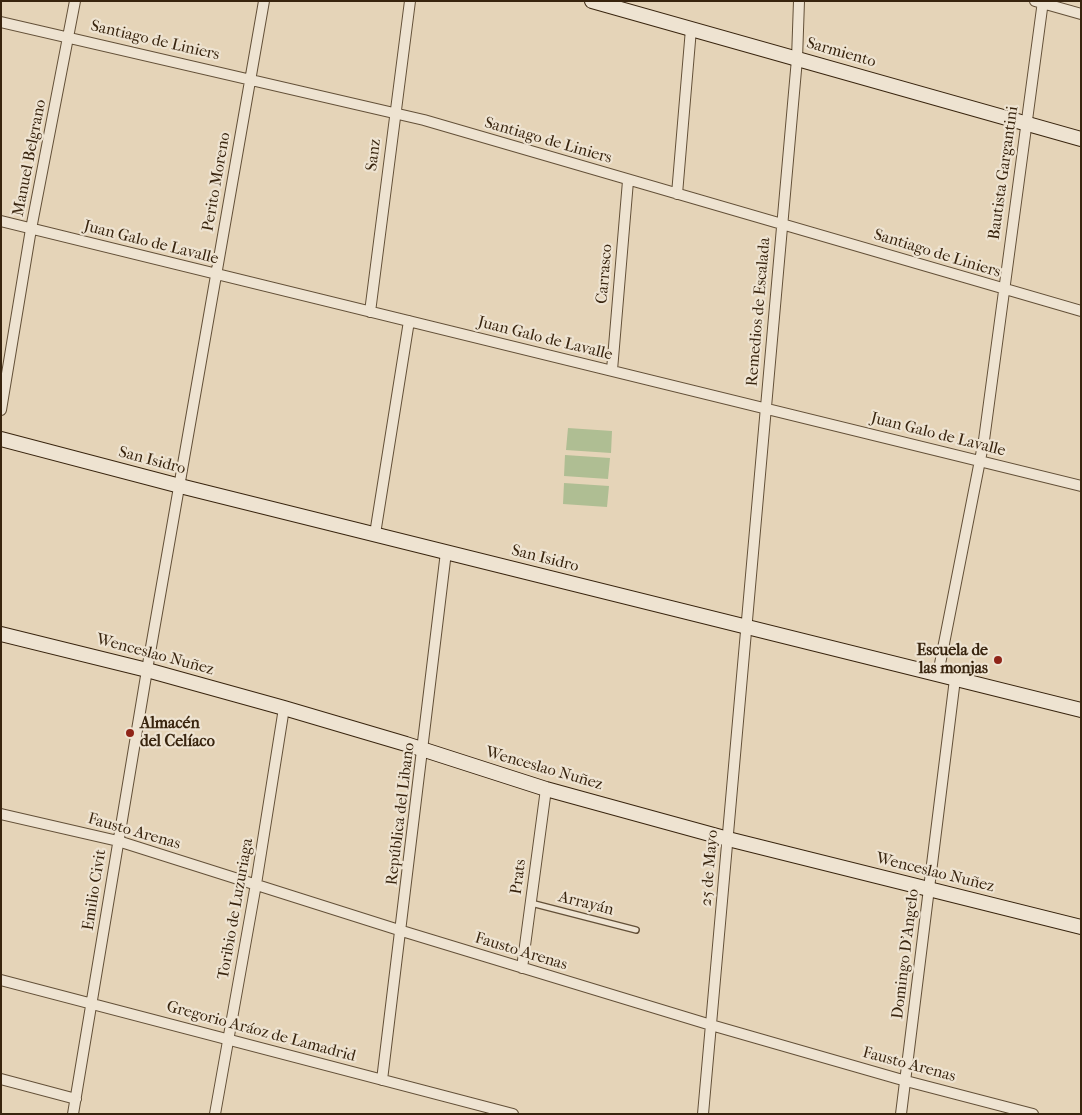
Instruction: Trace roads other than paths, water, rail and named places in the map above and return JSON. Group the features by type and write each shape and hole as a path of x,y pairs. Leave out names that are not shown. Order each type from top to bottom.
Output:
{"street":[{"name":"Manuel Belgrano","path":"1,410 31,229 75,1"},
{"name":"Perito Moreno","path":"180,486 264,1"},
{"name":"Sanz","path":"370,312 394,113 410,1"},
{"name":"Sarmiento","path":"592,1 1081,139"},
{"name":"Remedios de Escalada","path":"745,626 797,59 799,1"},
{"path":"1041,2 1081,14"},
{"name":"Bautista Gargantini","path":"938,674 980,460 1041,2"},
{"name":"Santiago de Liniers","path":"1,22 394,113 1081,311"},
{"path":"677,194 691,29"},
{"name":"Carrasco","path":"612,370 628,181"},
{"name":"Juan Galo de Lavalle","path":"1,221 1081,486"},
{"path":"375,534 409,321"},
{"name":"San Isidro","path":"1,439 180,486 1081,710"},
{"name":"Emilio Civit","path":"74,1114 118,841 180,486"},
{"name":"República del Libano","path":"382,1080 402,932 446,552"},
{"name":"25 de Mayo","path":"703,1114 745,626"},
{"name":"Wenceslao Nuñez","path":"1,634 148,670 284,708 546,789 728,839 1081,927"},
{"name":"Domingo D'Angelo","path":"901,1114 955,679"},
{"name":"Toribio de Luzuriaga","path":"215,1114 256,884 284,708"},
{"name":"Prats","path":"522,968 546,789"},
{"name":"Fausto Arenas","path":"1,814 118,841 402,932 711,1025 906,1081 1033,1114"},
{"name":"Gregorio Aráoz de Lamadrid","path":"1,980 513,1114"},
{"path":"1,1079 76,1099"}],"lane":[{"name":"Arrayán","path":"530,903 636,930"}],"place":[{"name":"Escuela de las monjas","path":"998,660"},
{"name":"Almacén del Celíaco","path":"130,733"}]}
